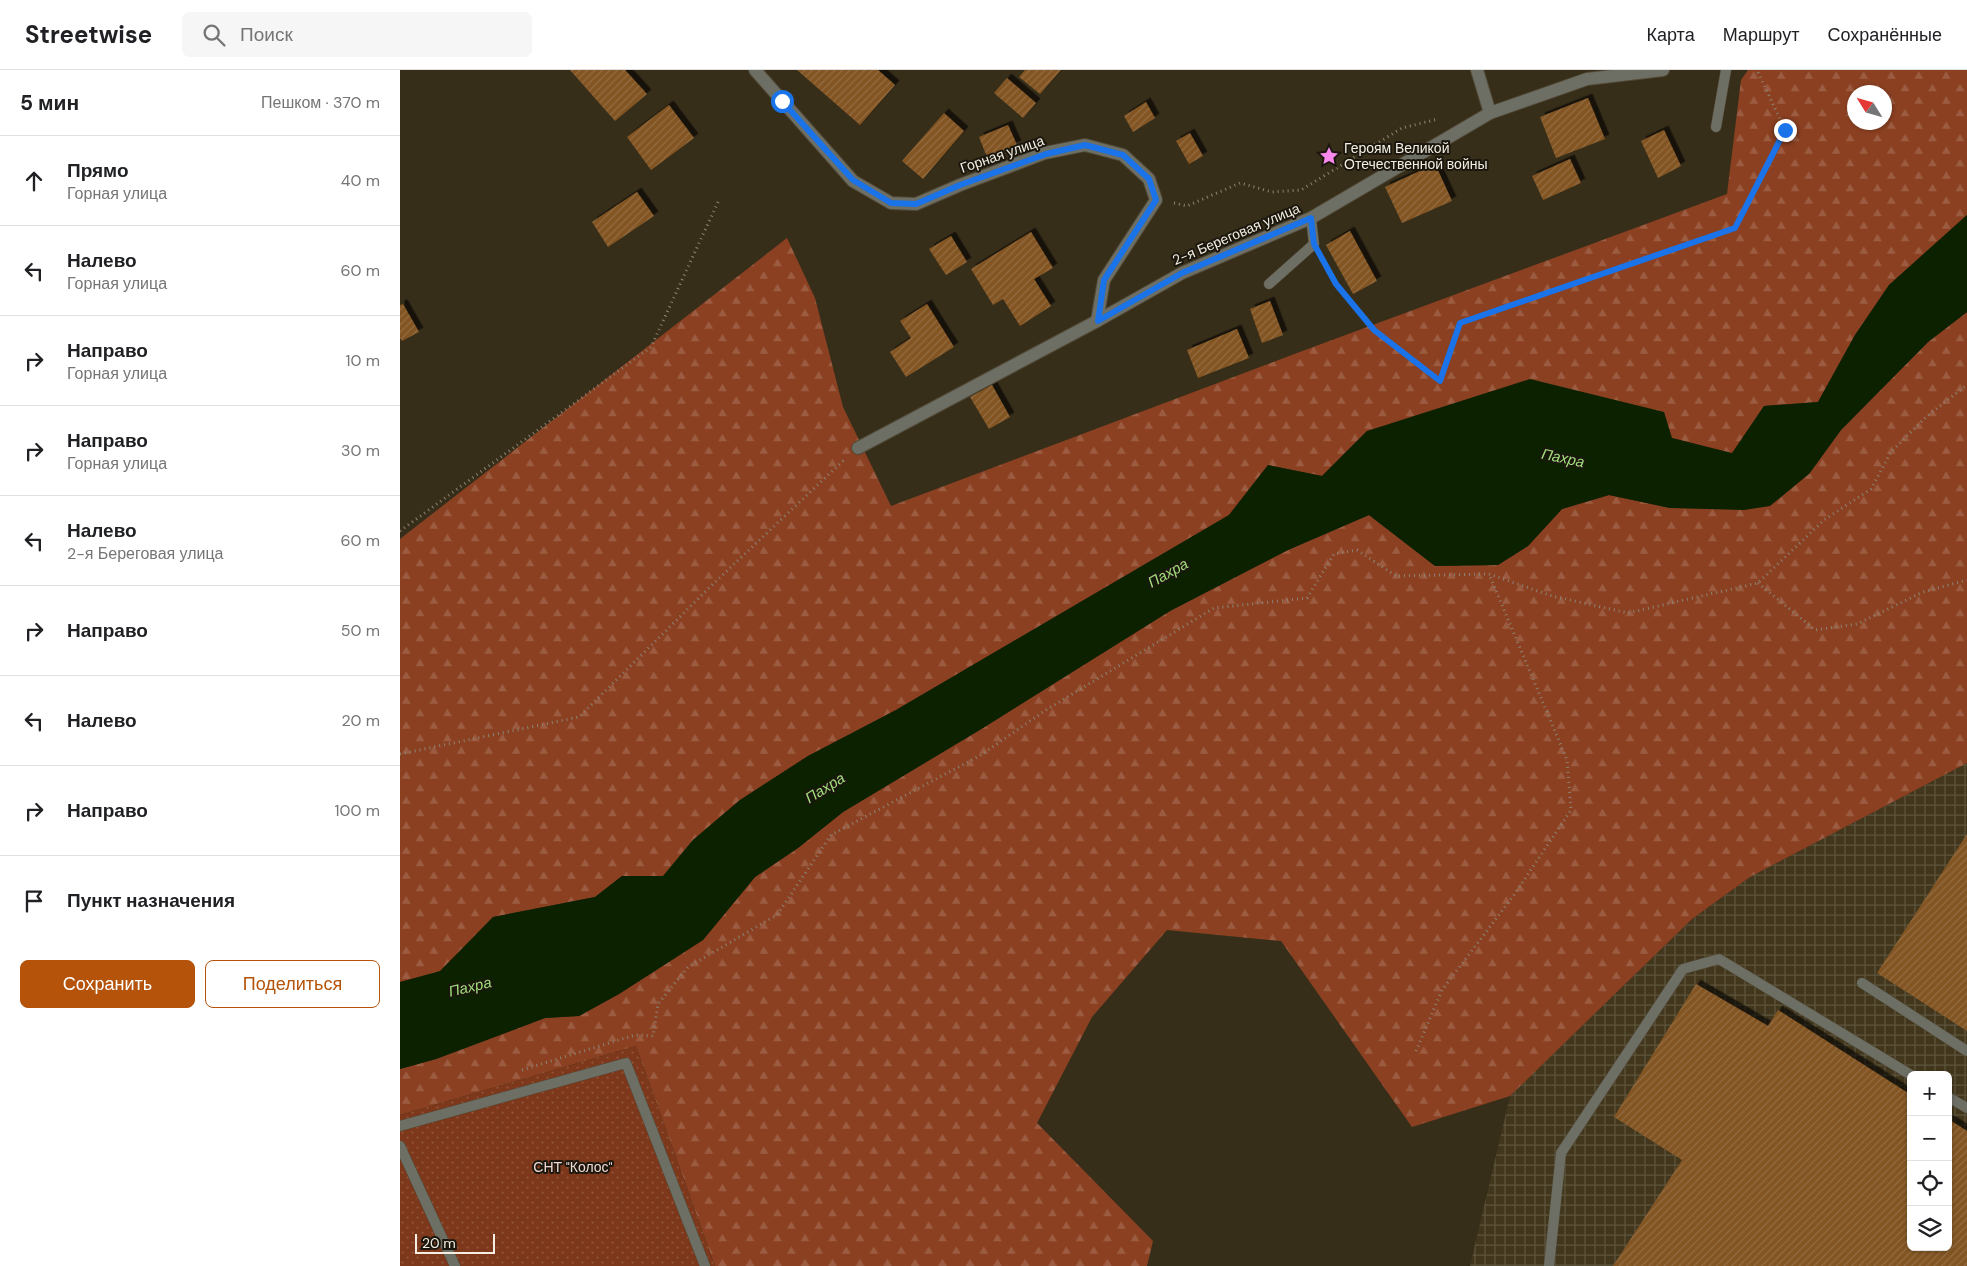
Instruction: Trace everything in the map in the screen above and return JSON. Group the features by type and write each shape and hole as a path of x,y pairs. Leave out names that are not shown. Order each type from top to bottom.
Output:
{"street":[{"name":"Горная улица","path":"755,70 853,180 891,203 916,204 960,185 1046,154 1085,145 1123,155 1149,179 1156,200"},
{"path":"1477,70 1490,113"},
{"name":"2-я Береговая улица","path":"858,448 1098,321 1182,273 1311,218 1490,113 1587,79 1663,70"},
{"path":"1098,321 1104,280 1156,200"}],"lane":[{"path":"1716,127 1726,70"},
{"path":"1269,284 1314,244 1311,218"},
{"path":"1549,1266 1561,1153 1683,970 1719,959 1907,1073"},
{"path":"1862,983 1967,1051"},
{"path":"400,1126 626,1063 705,1266"},
{"path":"1952,1099 1967,1108"},
{"path":"400,1146 456,1266"}],"path":[{"path":"1314,244 1336,284 1374,330 1440,381 1460,323 1735,228 1785,130 1756,70"},
{"path":"1156,200 1187,206 1240,183 1272,192 1301,190 1402,128 1440,118"},
{"path":"400,531 650,347 719,200"},
{"path":"653,1036 658,1004 688,967 777,915 831,835 981,755 1046,710 1214,608 1307,598 1334,554 1357,550 1396,576 1489,574 1552,596 1628,613 1758,583 1824,520 1871,489 1891,452 1927,416 1967,385"},
{"path":"400,754 579,717 712,585 858,448"},
{"path":"1416,1051 1442,990 1514,895 1572,810 1567,760 1489,574"},
{"path":"1758,583 1815,630 1857,624 1923,592 1967,580"}],"shaded area":[{"path":"1967,763 1967,1266 1470,1266 1510,1096 1692,919 1750,877"}],"green space":[{"path":"1748,70 1967,70 1967,215 1889,285 1855,335 1818,402 1764,406 1732,454 1672,438 1367,431 1322,476 1268,465 1229,515 896,710 808,756 740,800 693,840 663,876 622,876 595,897 493,917 440,972 400,982 400,539 787,238 815,298 843,407 891,506 1727,194 1741,80"},
{"path":"1967,312 1967,763 1750,877 1692,919 1510,1096 1412,1127 1281,941 1167,930 1092,1017 1037,1123 1153,1241 1147,1266 715,1266 636,1046 400,1115 400,1069 436,1059 545,1018 579,1016 619,994 703,940 755,877 798,848 843,812 983,728 1170,611 1288,550 1369,515 1435,566 1498,565 1528,546 1562,509 1609,495 1670,508 1809,474 1841,430 1928,342"},
{"name":"СНТ \"Колос\"","path":"636,1046 715,1266 400,1266 400,1115"}],"water":[{"name":"Пахра","path":"1967,215 1967,312 1928,342 1841,430 1809,474 1770,506 1744,510 1670,508 1609,495 1562,509 1528,546 1498,565 1435,566 1369,515 1288,550 1170,611 983,728 843,812 798,848 755,877 703,940 619,994 579,1016 545,1018 436,1059 400,1069 400,982 440,971 493,917 595,897 622,876 663,876 693,840 740,800 808,756 896,710 1229,515 1268,465 1322,476 1367,431 1530,379 1664,412 1672,438 1732,453 1764,406 1818,402 1855,335 1889,285"}],"building":[{"path":"570,70 625,70 647,94 615,121"},
{"path":"797,70 878,70 895,85 860,125"},
{"path":"1025,70 1061,70 1040,94 1019,77"},
{"path":"1007,78 1036,103 1023,118 994,93"},
{"path":"1588,98 1605,139 1556,158 1540,117"},
{"path":"1146,102 1155,118 1133,132 1124,116"},
{"path":"669,105 694,138 651,170 627,137"},
{"path":"944,113 964,131 923,179 902,161"},
{"path":"1008,125 1017,145 987,157 979,137"},
{"path":"1664,130 1681,166 1658,178 1641,141"},
{"path":"1190,133 1203,156 1189,164 1176,141"},
{"path":"1570,159 1581,183 1543,200 1532,176"},
{"path":"1435,164 1452,201 1402,223 1385,187"},
{"path":"637,192 654,216 608,247 592,222"},
{"path":"1350,231 1377,281 1353,294 1326,245"},
{"path":"1031,232 1053,268 1034,279 1051,306 1020,326 1003,299 993,305 971,269"},
{"path":"951,236 967,262 946,275 929,249"},
{"path":"1270,301 1283,335 1262,343 1250,309"},
{"path":"403,304 419,332 402,341 400,338 400,305"},
{"path":"927,304 954,347 906,377 890,352 911,338 900,321"},
{"path":"1237,329 1249,358 1198,378 1187,350"},
{"path":"992,385 1010,417 989,429 970,397"},
{"path":"1967,834 1967,1031 1877,973"},
{"path":"1696,984 1768,1026 1778,1010 1907,1092 1907,1251 1952,1251 1952,1122 1967,1131 1967,1266 1613,1266 1682,1160 1614,1117"}],"place":[{"name":"Героям Великой Отечественной войны","path":"1329,156"}],"route":[{"path":"782,101 853,180 891,203 916,204 960,185 1046,154 1085,145 1123,155 1149,179 1156,200 1104,280 1098,321 1182,273 1311,218 1314,244 1336,284 1374,330 1440,381 1460,323 1735,228 1785,130"}]}
